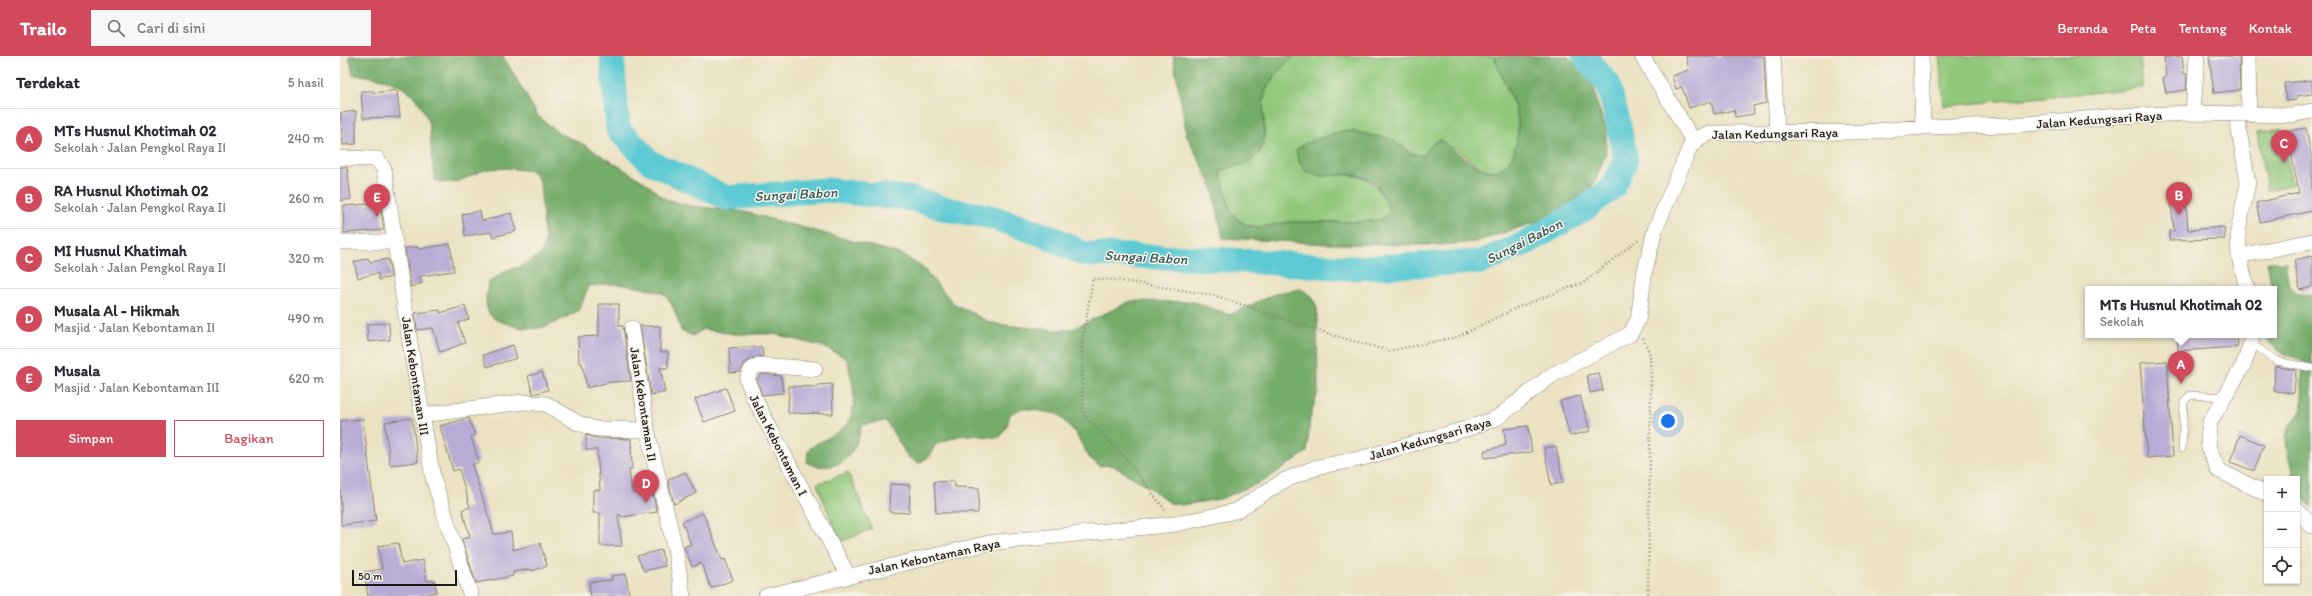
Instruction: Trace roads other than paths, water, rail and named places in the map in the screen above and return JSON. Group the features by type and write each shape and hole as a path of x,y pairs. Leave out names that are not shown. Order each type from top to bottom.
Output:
{"street":[{"path":"1645,56 1694,142"},
{"path":"1773,56 1777,132"},
{"path":"1921,56 1923,127"},
{"path":"2193,113 2197,56"},
{"path":"2246,286 2239,256 2239,221 2248,182 2243,115 2248,56"},
{"name":"Jalan Kedungsari Raya","path":"1176,524 1236,511 1283,481 1317,467 1359,459 1469,428 1497,418 1552,375 1583,357 1630,334 1638,320 1645,270 1656,230 1694,142 1710,133 1865,132 1923,127 2014,125 2118,116 2193,113 2292,115 2312,111"},
{"name":"Jalan Kebontaman III","path":"340,158 377,159 384,169 433,478 471,596"},
{"path":"2239,256 2312,241"},
{"path":"340,242 395,242"},
{"name":"Jalan Kebontaman II","path":"632,328 647,430 675,548 683,596"},
{"path":"2252,339 2244,364 2210,422 2208,438 2213,462 2218,470 2264,493"},
{"name":"Jalan Kebontaman I","path":"815,369 758,365 751,370 748,379 758,405 848,576"},
{"path":"422,415 523,402 546,404 578,424 596,429 647,430"},
{"path":"2299,512 2312,526"},
{"name":"Jalan Kebontaman Raya","path":"766,596 989,543 1176,524"}],"lane":[{"path":"2252,339 2277,361 2312,368"},
{"path":"2182,449 2184,402 2186,397 2190,395 2225,397"}],"waterway":[{"name":"Sungai Babon","path":"612,56 618,129 650,162 727,198 826,190 913,199 950,210 988,216 1050,237 1084,254 1212,259 1351,268 1481,262 1528,242 1583,210 1614,186 1626,160 1618,122 1608,84 1584,56"}],"place":[{"name":"MI Husnul Khatimah","path":"2284,163"},
{"name":"RA Husnul Khotimah 02","path":"2179,215"},
{"name":"Musala","path":"377,217"},
{"name":"MTs Husnul Khotimah 02","path":"2181,384"},
{"name":"Musala Al - Hikmah","path":"646,503"}]}
